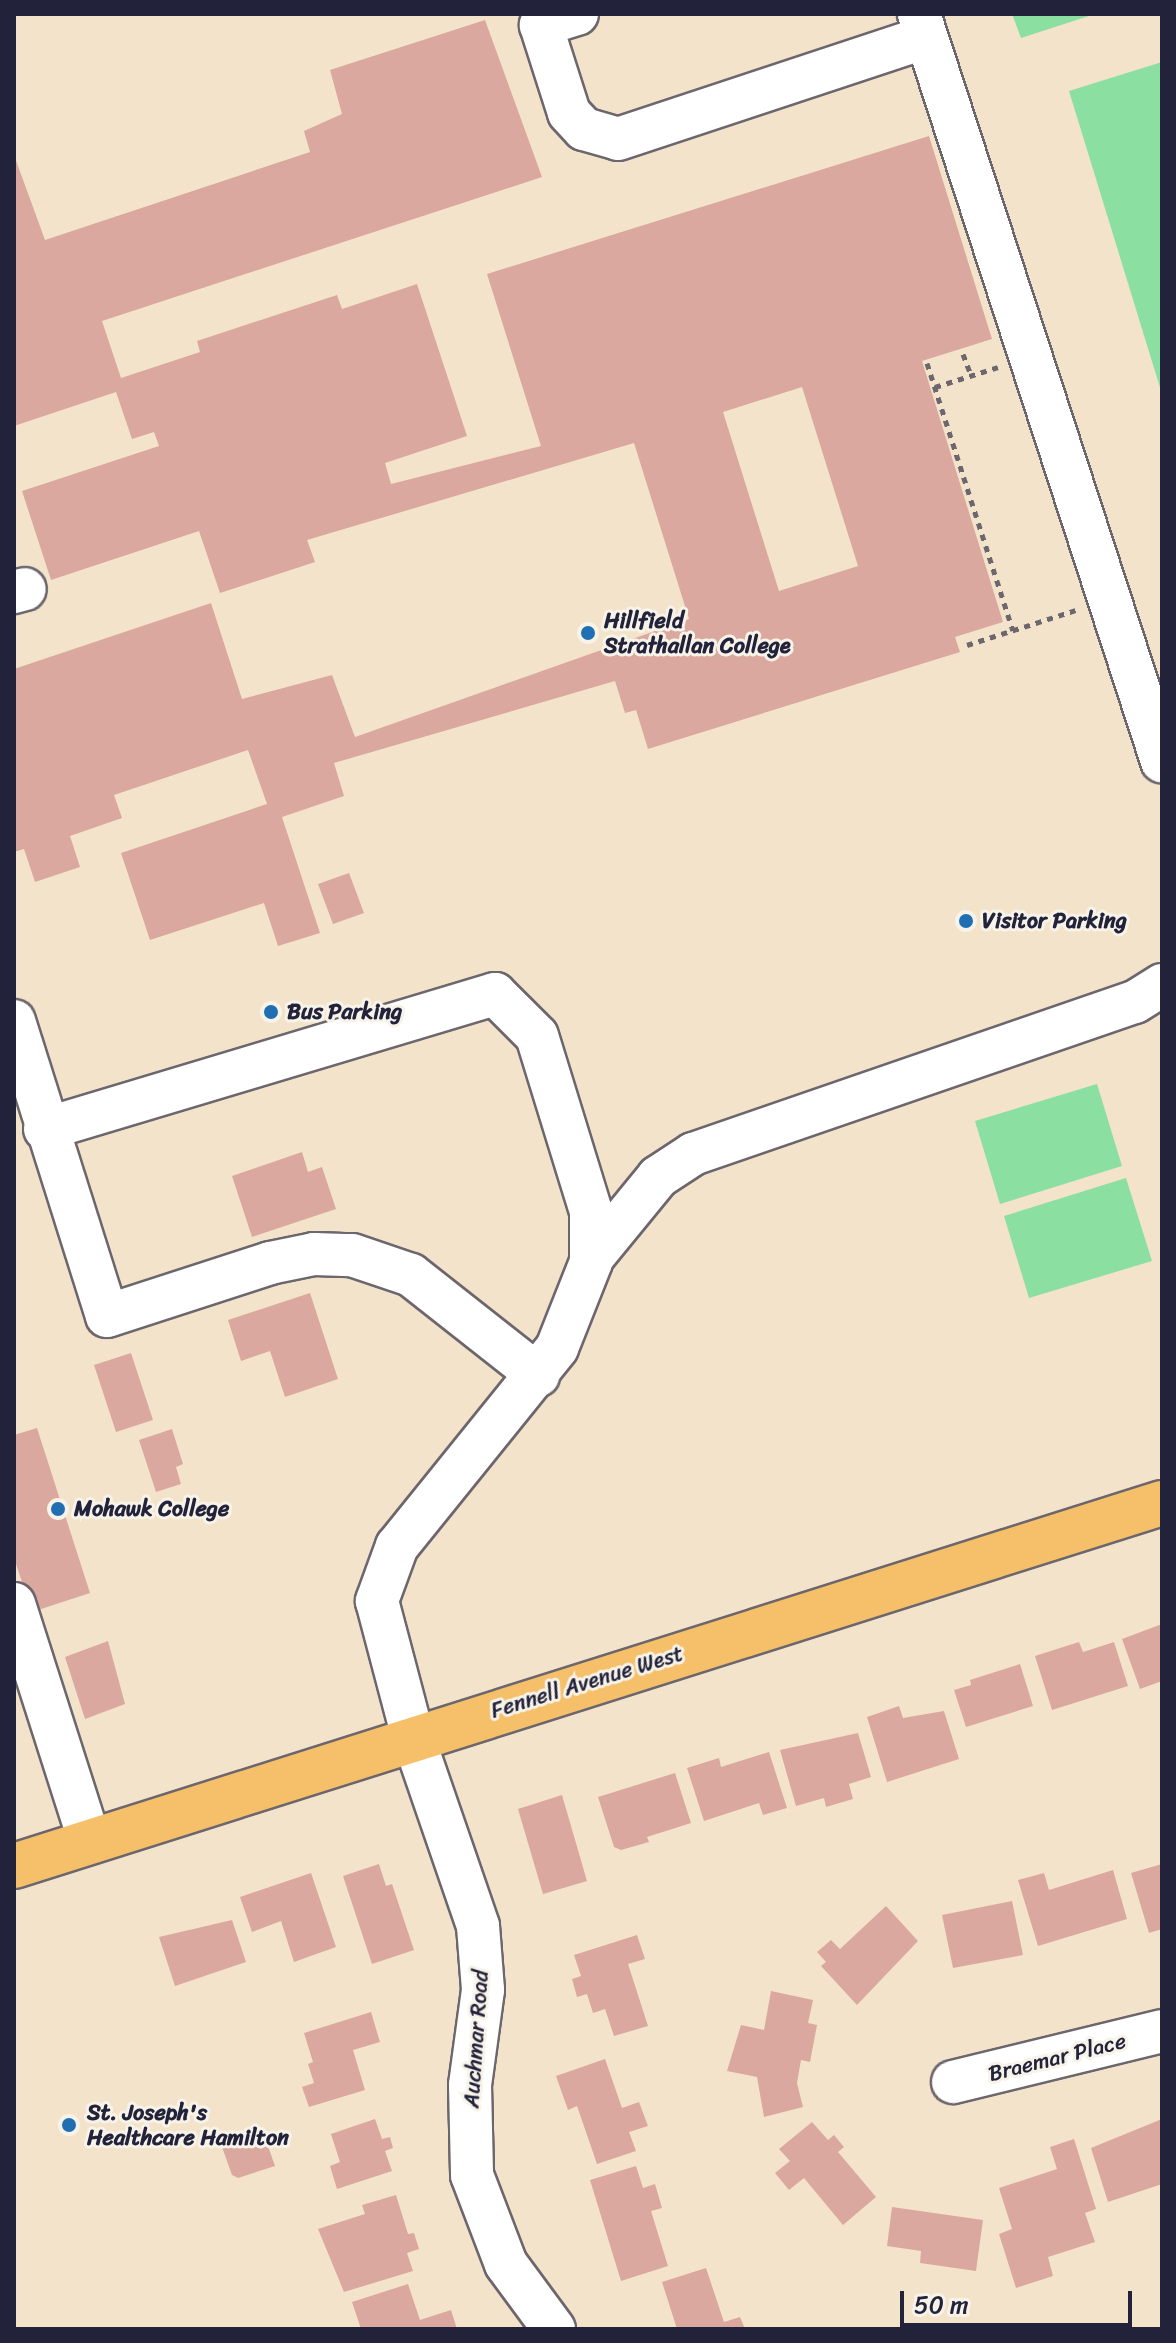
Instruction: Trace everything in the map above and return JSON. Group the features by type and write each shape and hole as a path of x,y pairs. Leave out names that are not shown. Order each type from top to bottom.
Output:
{"main road":[{"name":"Fennell Avenue West","path":"14,1866 413,1737 1162,1503"}],"street":[{"path":"577,14 541,25 569,113 584,129 618,139 922,26 1033,355 1162,761"},
{"path":"591,1259 658,1177 693,1154 1135,1002 1162,985"},
{"path":"45,1129 495,994 537,1036 591,1211 591,1259"},
{"path":"14,1021 45,1129 107,1316 270,1263 314,1254 352,1255 411,1275 538,1375"},
{"name":"Auchmar Road","path":"554,2329 506,2264 472,2175 470,2085 483,1990 478,1926 413,1737 377,1601 382,1574 397,1546 538,1375 571,1323 591,1259"},
{"path":"14,1604 90,1842"},
{"name":"Braemar Place","path":"953,2082 1162,2031"}],"path":[{"path":"963,354 971,375"},
{"path":"935,387 1033,355"},
{"path":"927,363 1013,631"},
{"path":"967,645 1110,599"}],"green space":[{"path":"1012,14 1095,14 1021,38"},
{"path":"1162,62 1162,394 1069,91"},
{"path":"1097,1084 1122,1166 1000,1204 975,1121"},
{"path":"1126,1178 1152,1261 1029,1298 1004,1216"}],"building":[{"path":"485,20 542,177 102,321 121,378 200,352 197,341 337,295 342,309 417,284 467,436 385,463 391,484 541,446 487,274 929,136 992,339 922,361 1003,622 955,637 960,652 648,749 636,710 625,713 615,681 334,763 344,796 282,817 320,933 278,946 264,903 150,940 121,853 267,804 248,750 114,795 122,818 70,836 80,867 35,882 24,849 14,852 14,669 211,603 242,699 332,675 355,737 689,619 634,443 307,540 315,562 220,593 199,531 51,580 22,491 159,446 154,432 132,439 116,392 14,426 14,155 45,240 310,152 304,131 342,114 330,70","holes":["802,387 858,566 779,591 723,412"]},
{"path":"349,873 364,913 333,924 318,884"},
{"path":"302,1152 308,1172 322,1167 336,1209 252,1237 232,1176"},
{"path":"310,1293 338,1379 285,1397 270,1351 241,1361 228,1320"},
{"path":"131,1353 153,1420 116,1432 94,1365"},
{"path":"37,1428 90,1593 32,1612 14,1558 14,1435"},
{"path":"172,1429 183,1464 176,1467 181,1484 156,1492 139,1440"},
{"path":"1162,1624 1162,1681 1140,1689 1122,1639"},
{"path":"108,1641 125,1704 85,1719 65,1657"},
{"path":"1079,1642 1083,1652 1114,1642 1128,1686 1052,1710 1035,1656"},
{"path":"1020,1664 1033,1706 966,1727 954,1690 971,1685 970,1680"},
{"path":"899,1706 903,1718 944,1711 959,1759 887,1782 867,1717"},
{"path":"858,1733 871,1777 849,1784 853,1799 826,1807 824,1798 796,1806 780,1750"},
{"path":"769,1752 787,1808 763,1815 759,1803 704,1821 687,1768 719,1758 721,1767"},
{"path":"675,1773 691,1823 647,1837 649,1842 621,1850 614,1847 598,1797"},
{"path":"562,1795 587,1881 543,1894 518,1809"},
{"path":"379,1864 386,1886 392,1884 414,1950 372,1964 343,1876"},
{"path":"1162,1864 1162,1929 1149,1933 1131,1873"},
{"path":"1113,1870 1127,1919 1038,1946 1018,1880 1044,1873 1049,1890"},
{"path":"311,1873 336,1947 294,1962 281,1921 252,1932 240,1897"},
{"path":"1012,1901 1023,1955 953,1968 942,1915"},
{"path":"886,1906 918,1941 857,2005 821,1966 826,1962 817,1952 831,1940 840,1949"},
{"path":"232,1920 246,1962 175,1986 159,1937"},
{"path":"637,1935 645,1959 628,1964 648,2026 614,2036 605,2009 593,2013 587,1994 577,1997 572,1979 581,1976 574,1955"},
{"path":"771,1991 813,2000 808,2023 817,2025 810,2062 801,2060 797,2083 803,2107 764,2117 757,2077 727,2071 741,2025 764,2030"},
{"path":"371,2012 380,2042 353,2050 365,2090 309,2107 302,2087 314,2083 308,2064 313,2062 304,2033"},
{"path":"605,2059 622,2108 639,2102 648,2126 629,2132 636,2151 597,2164 577,2106 568,2110 556,2076"},
{"path":"375,2119 382,2139 390,2137 393,2148 385,2151 392,2171 337,2189 330,2166 340,2162 331,2134"},
{"path":"1162,2119 1162,2184 1108,2202 1091,2148"},
{"path":"812,2122 828,2140 834,2135 844,2147 838,2152 876,2197 843,2225 804,2178 789,2190 775,2173 790,2161 779,2149"},
{"path":"263,2132 275,2166 238,2178 232,2175 222,2147"},
{"path":"1074,2139 1096,2209 1085,2213 1095,2242 1048,2257 1053,2276 1016,2288 999,2234 1012,2229 999,2188 1057,2169 1050,2147"},
{"path":"636,2166 643,2188 655,2184 662,2208 651,2211 668,2266 621,2281 590,2180"},
{"path":"396,2195 408,2234 414,2233 419,2249 407,2253 413,2271 344,2292 318,2229 365,2214 362,2205"},
{"path":"892,2207 983,2220 976,2271 920,2263 921,2251 887,2246"},
{"path":"706,2268 724,2322 740,2317 745,2329 677,2329 662,2282"},
{"path":"408,2284 420,2320 451,2310 457,2329 361,2329 352,2302"}],"place":[{"name":"Hillfield Strathallan College","path":"588,633"},
{"name":"Visitor Parking","path":"966,921"},
{"name":"Bus Parking","path":"271,1012"},
{"name":"Mohawk College","path":"58,1509"},
{"name":"St. Joseph's Healthcare Hamilton","path":"69,2125"}]}
